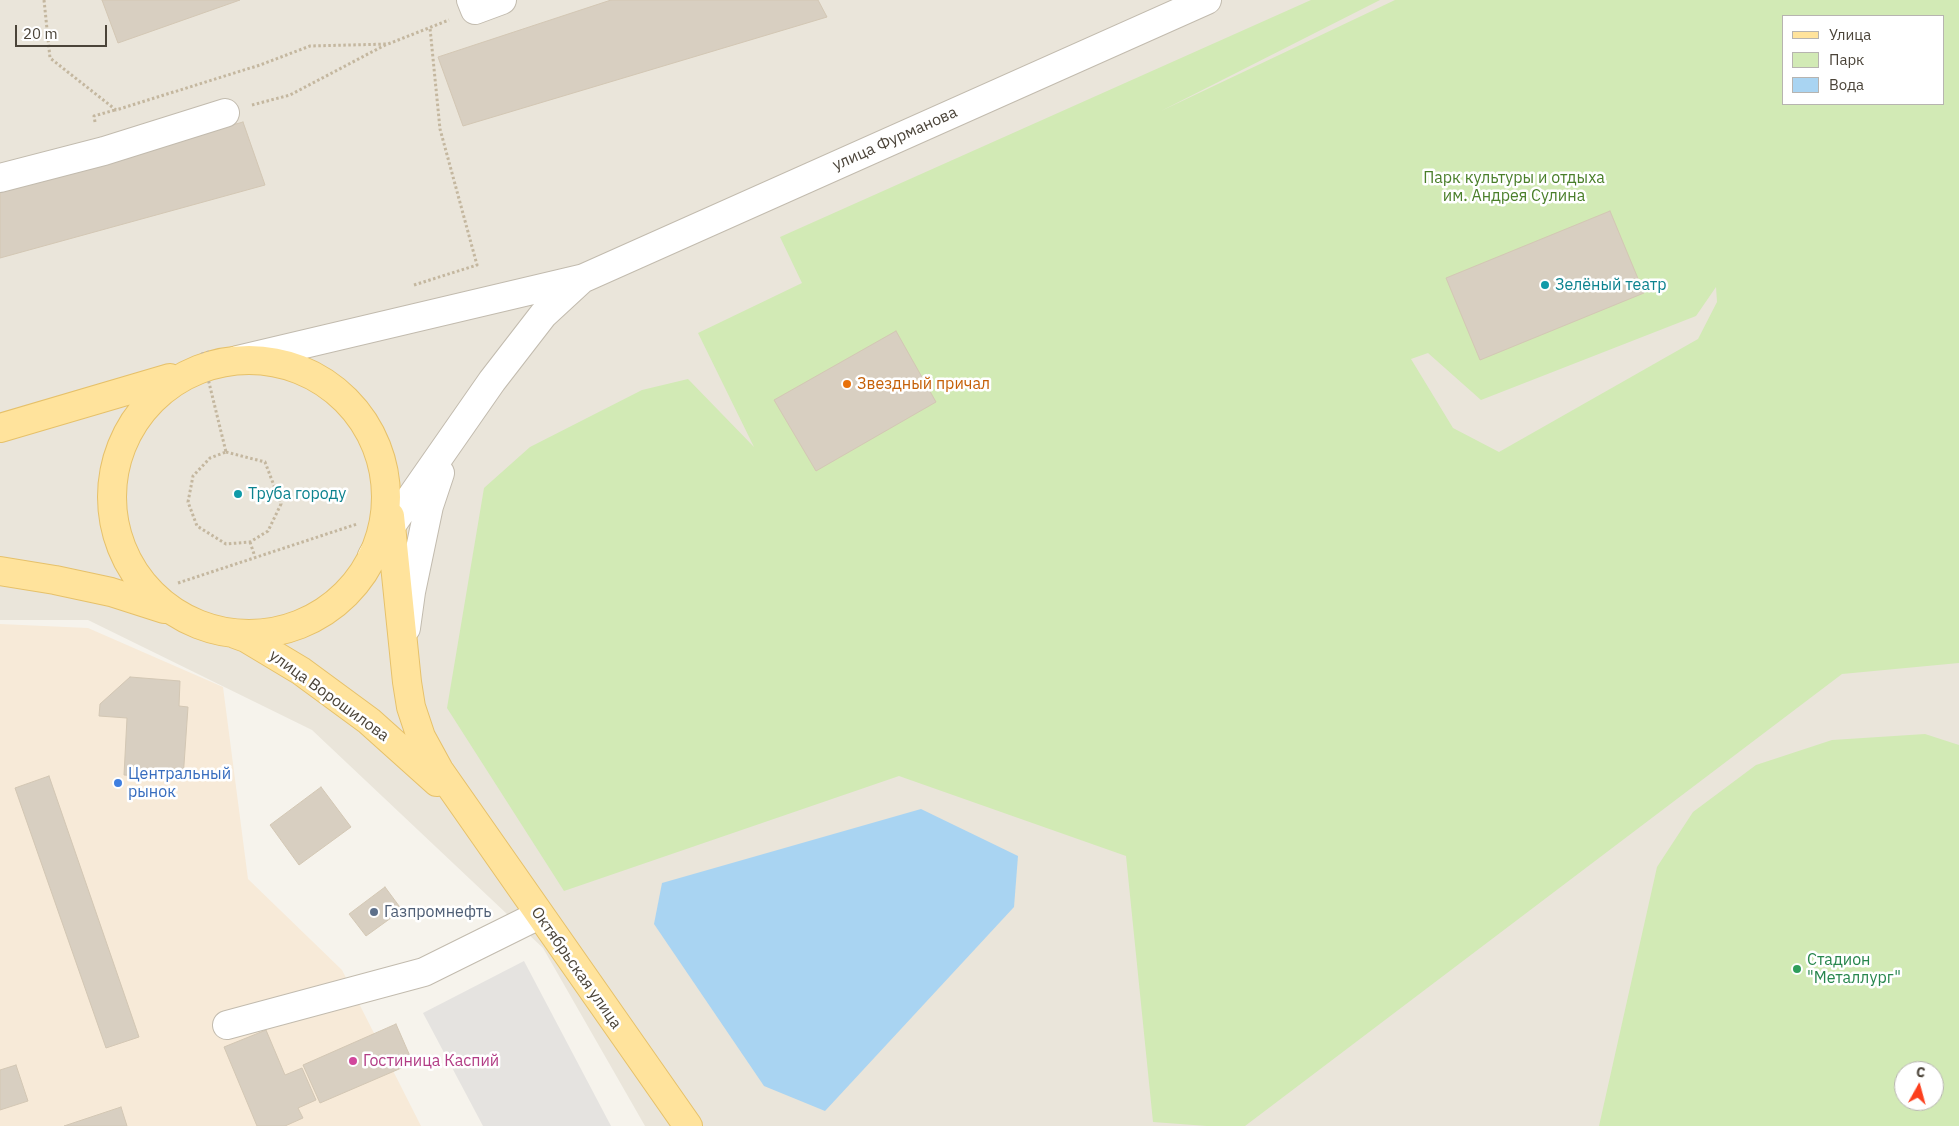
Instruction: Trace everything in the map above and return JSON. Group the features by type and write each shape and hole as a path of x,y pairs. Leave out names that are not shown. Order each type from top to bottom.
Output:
{"main road":[{"path":"0,428 237,360 270,361 292,367 318,378 340,394 357,413 372,437 382,463 411,707 422,737 439,770 466,809"},
{"path":"177,614 145,587 129,564 116,536 112,511 111,485 116,458 128,431 143,408 161,391 189,373"},
{"path":"0,571 111,592 177,614 208,627 231,633 271,632 306,621 332,606 358,580 372,556 382,530 388,506"},
{"name":"улица Ворошилова","path":"231,633 246,638 301,671 369,720 466,809"},
{"name":"Октябрьская улица","path":"466,809 539,916 688,1126"}],"street":[{"path":"471,0 475,10 502,0"},
{"name":"улица Фурманова","path":"584,278 1207,0"},
{"path":"0,178 104,151 225,113"},
{"path":"237,360 584,278"},
{"path":"388,506 464,421 543,315 584,278"},
{"path":"405,655 406,624 429,506 443,465 464,421"},
{"path":"227,1025 424,972 539,916"}],"path":[{"path":"44,0 50,58 116,110 260,65 310,46 388,44"},
{"path":"225,113 290,94 388,44 430,28 440,129 477,265"},
{"path":"226,452 266,462 281,504 268,531 250,542 226,544 197,526 188,502 193,476 210,458 226,452"},
{"path":"145,587 177,583 363,522 388,506"},
{"path":"250,542 255,557"}],"shaded area":[{"path":"0,0 1959,0 1959,1126 645,1126 543,948 312,730 88,620 0,620"},
{"name":"Центральный рынок","path":"0,624 88,628 223,687 248,879 342,970 421,1126 0,1126"},
{"path":"524,961 611,1126 483,1126 423,1013"}],"green space":[{"name":"Парк культуры и отдыха им. Андрея Сулина","path":"1311,0 1380,0 1161,111 1395,0 1959,0 1959,663 1842,674 1245,1126 1207,1126 1153,1122 1126,856 899,776 564,891 447,708 484,488 530,447 642,390 688,379 754,447 698,333 802,283 780,237","holes":["1716,287 1717,302 1698,339 1499,452 1453,428 1411,359 1428,353 1481,400 1696,316"]},
{"name":"Стадион \"Металлург\"","path":"1925,734 1959,745 1959,1126 1599,1126 1657,867 1693,812 1756,765 1832,740"}],"water":[{"path":"921,809 1018,856 1014,907 825,1111 764,1086 654,924 662,883"}],"building":[{"path":"102,0 240,0 118,43"},
{"path":"611,0 818,0 827,17 463,126 438,57"},
{"path":"243,122 265,185 0,258 0,191"},
{"name":"Зелёный театр","path":"1610,211 1644,293 1480,360 1446,278"},
{"path":"896,331 936,402 816,471 774,400"},
{"path":"130,677 180,681 179,706 188,707 183,779 124,775 127,718 99,716 100,704"},
{"path":"49,776 139,1037 106,1048 15,788"},
{"path":"321,787 351,827 299,865 270,825"},
{"path":"385,887 402,910 366,936 349,914"},
{"path":"396,1024 413,1063 320,1103 303,1065"},
{"path":"266,1030 285,1075 302,1068 316,1100 298,1108 303,1118 285,1126 257,1126 224,1047"},
{"path":"16,1065 28,1101 0,1110 0,1070"},
{"path":"121,1107 127,1126 64,1126"}],"place":[{"name":"Зелёный театр","path":"1545,285"},
{"name":"Звездный причал","path":"847,384"},
{"name":"Труба городу","path":"238,494"},
{"name":"Центральный рынок","path":"118,783"},
{"name":"Газпромнефть","path":"374,912"},
{"name":"Стадион \"Металлург\"","path":"1797,969"},
{"name":"Гостиница Каспий","path":"353,1061"}]}
